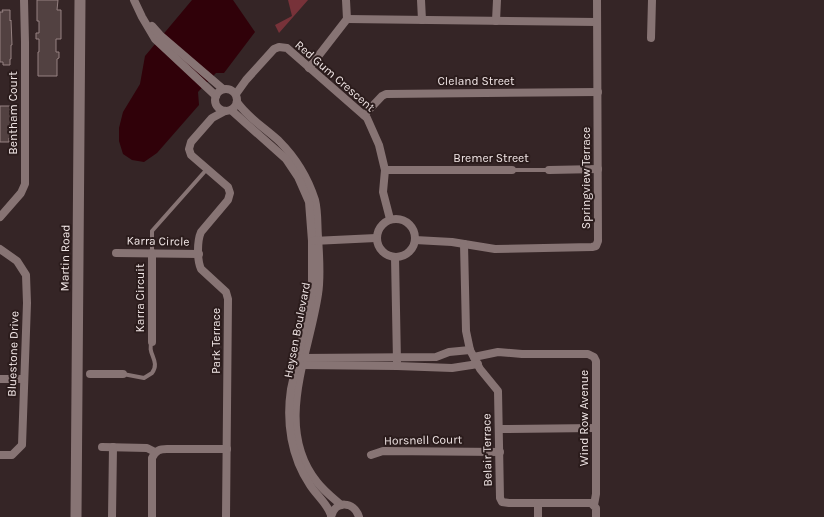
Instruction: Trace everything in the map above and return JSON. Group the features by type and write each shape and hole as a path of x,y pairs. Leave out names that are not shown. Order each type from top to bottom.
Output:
{"street":[{"name":"Bentham Court","path":"0,217 21,193 25,184 24,0"},
{"name":"Martin Road","path":"76,517 80,0"},
{"name":"Heysen Boulevard","path":"134,0 142,17 157,37 210,84 232,94 242,110 278,141 291,155 300,168 315,201 315,240 312,295 296,399 296,426 307,465 316,481 328,495 341,505 351,506 358,512 359,517"},
{"name":"Heysen Boulevard","path":"140,0 144,14 157,37"},
{"path":"309,68 347,19 346,0"},
{"path":"421,0 422,20"},
{"path":"496,20 497,0"},
{"name":"Springview Terrace","path":"415,240 452,242 483,248 516,249 596,246 598,241 597,0"},
{"path":"651,38 652,0"},
{"path":"347,19 597,22"},
{"name":"Red Gum Crescent","path":"232,94 274,49 279,47 287,48 367,118 379,145 385,170 383,192 390,219"},
{"name":"Heysen Boulevard","path":"210,84 216,96"},
{"name":"Cleland Street","path":"364,115 382,96 386,94 598,92"},
{"path":"232,94 236,105 212,118 217,105 215,102 216,96 232,94"},
{"name":"Heysen Boulevard","path":"217,105 219,108 228,110 286,159 298,178 309,202 315,240"},
{"name":"Park Terrace","path":"212,118 191,142 189,149 191,155 228,187 230,194 228,200 201,232 199,237 199,264 201,269 226,292 228,299 226,517"},
{"name":"Bremer Street","path":"549,170 598,169"},
{"name":"Bremer Street","path":"385,170 512,170"},
{"path":"396,218 408,223 412,228 415,240 406,254 395,257 389,256 380,249 376,238 380,226 390,219 396,218"},
{"path":"315,240 376,238"},
{"path":"464,244 466,331 474,357"},
{"name":"Bluestone Drive","path":"0,249 18,261 26,275 27,303 22,445 12,455 0,455"},
{"name":"Karra Circle","path":"116,253 199,254"},
{"name":"Karra Circuit","path":"152,253 152,342"},
{"path":"395,257 397,362"},
{"name":"Wind Row Avenue","path":"397,362 436,357 449,352 474,357"},
{"name":"Wind Row Avenue","path":"301,362 397,362 452,368 474,357 498,352 522,354 588,354 594,357 596,361 596,494 594,505"},
{"name":"Belair Terrace","path":"474,357 480,369 498,391 500,429 500,498 502,502 590,503 594,505"},
{"name":"Heysen Boulevard","path":"301,362 291,389 289,404 293,446 304,476 331,516"},
{"path":"90,374 123,374"},
{"path":"0,379 24,379"},
{"path":"500,429 595,428"},
{"path":"102,447 147,448 155,452"},
{"path":"112,517 113,448"},
{"path":"152,517 152,458 155,452 160,449 227,449"},
{"name":"Horsnell Court","path":"371,455 383,451 500,452"},
{"path":"538,503 538,517"},
{"path":"331,516 337,507 341,505"},
{"path":"594,505 596,508 596,517"}],"lane":[{"path":"152,253 152,232 207,169"},
{"name":"Bremer Street","path":"512,170 549,170"},
{"path":"123,374 144,378 152,373 155,364 150,347 152,342"}],"shaded area":[{"path":"192,0 233,0 255,32 224,73 216,73 198,92 199,105 157,153 144,162 132,160 123,154 119,141 119,128 123,112 140,84 145,56"},
{"path":"288,0 308,0 279,33 275,25 292,16"}],"building":[{"path":"37,0 58,0 57,10 61,10 61,39 56,39 56,52 59,52 59,58 57,59 57,76 38,76 39,39 36,39 36,33 39,33 39,21 37,21"},
{"path":"2,10 10,10 12,45 10,65 3,65 3,62 0,62 0,12 3,12"},
{"path":"0,106 10,106 11,138 9,138 9,142 0,142"}]}
